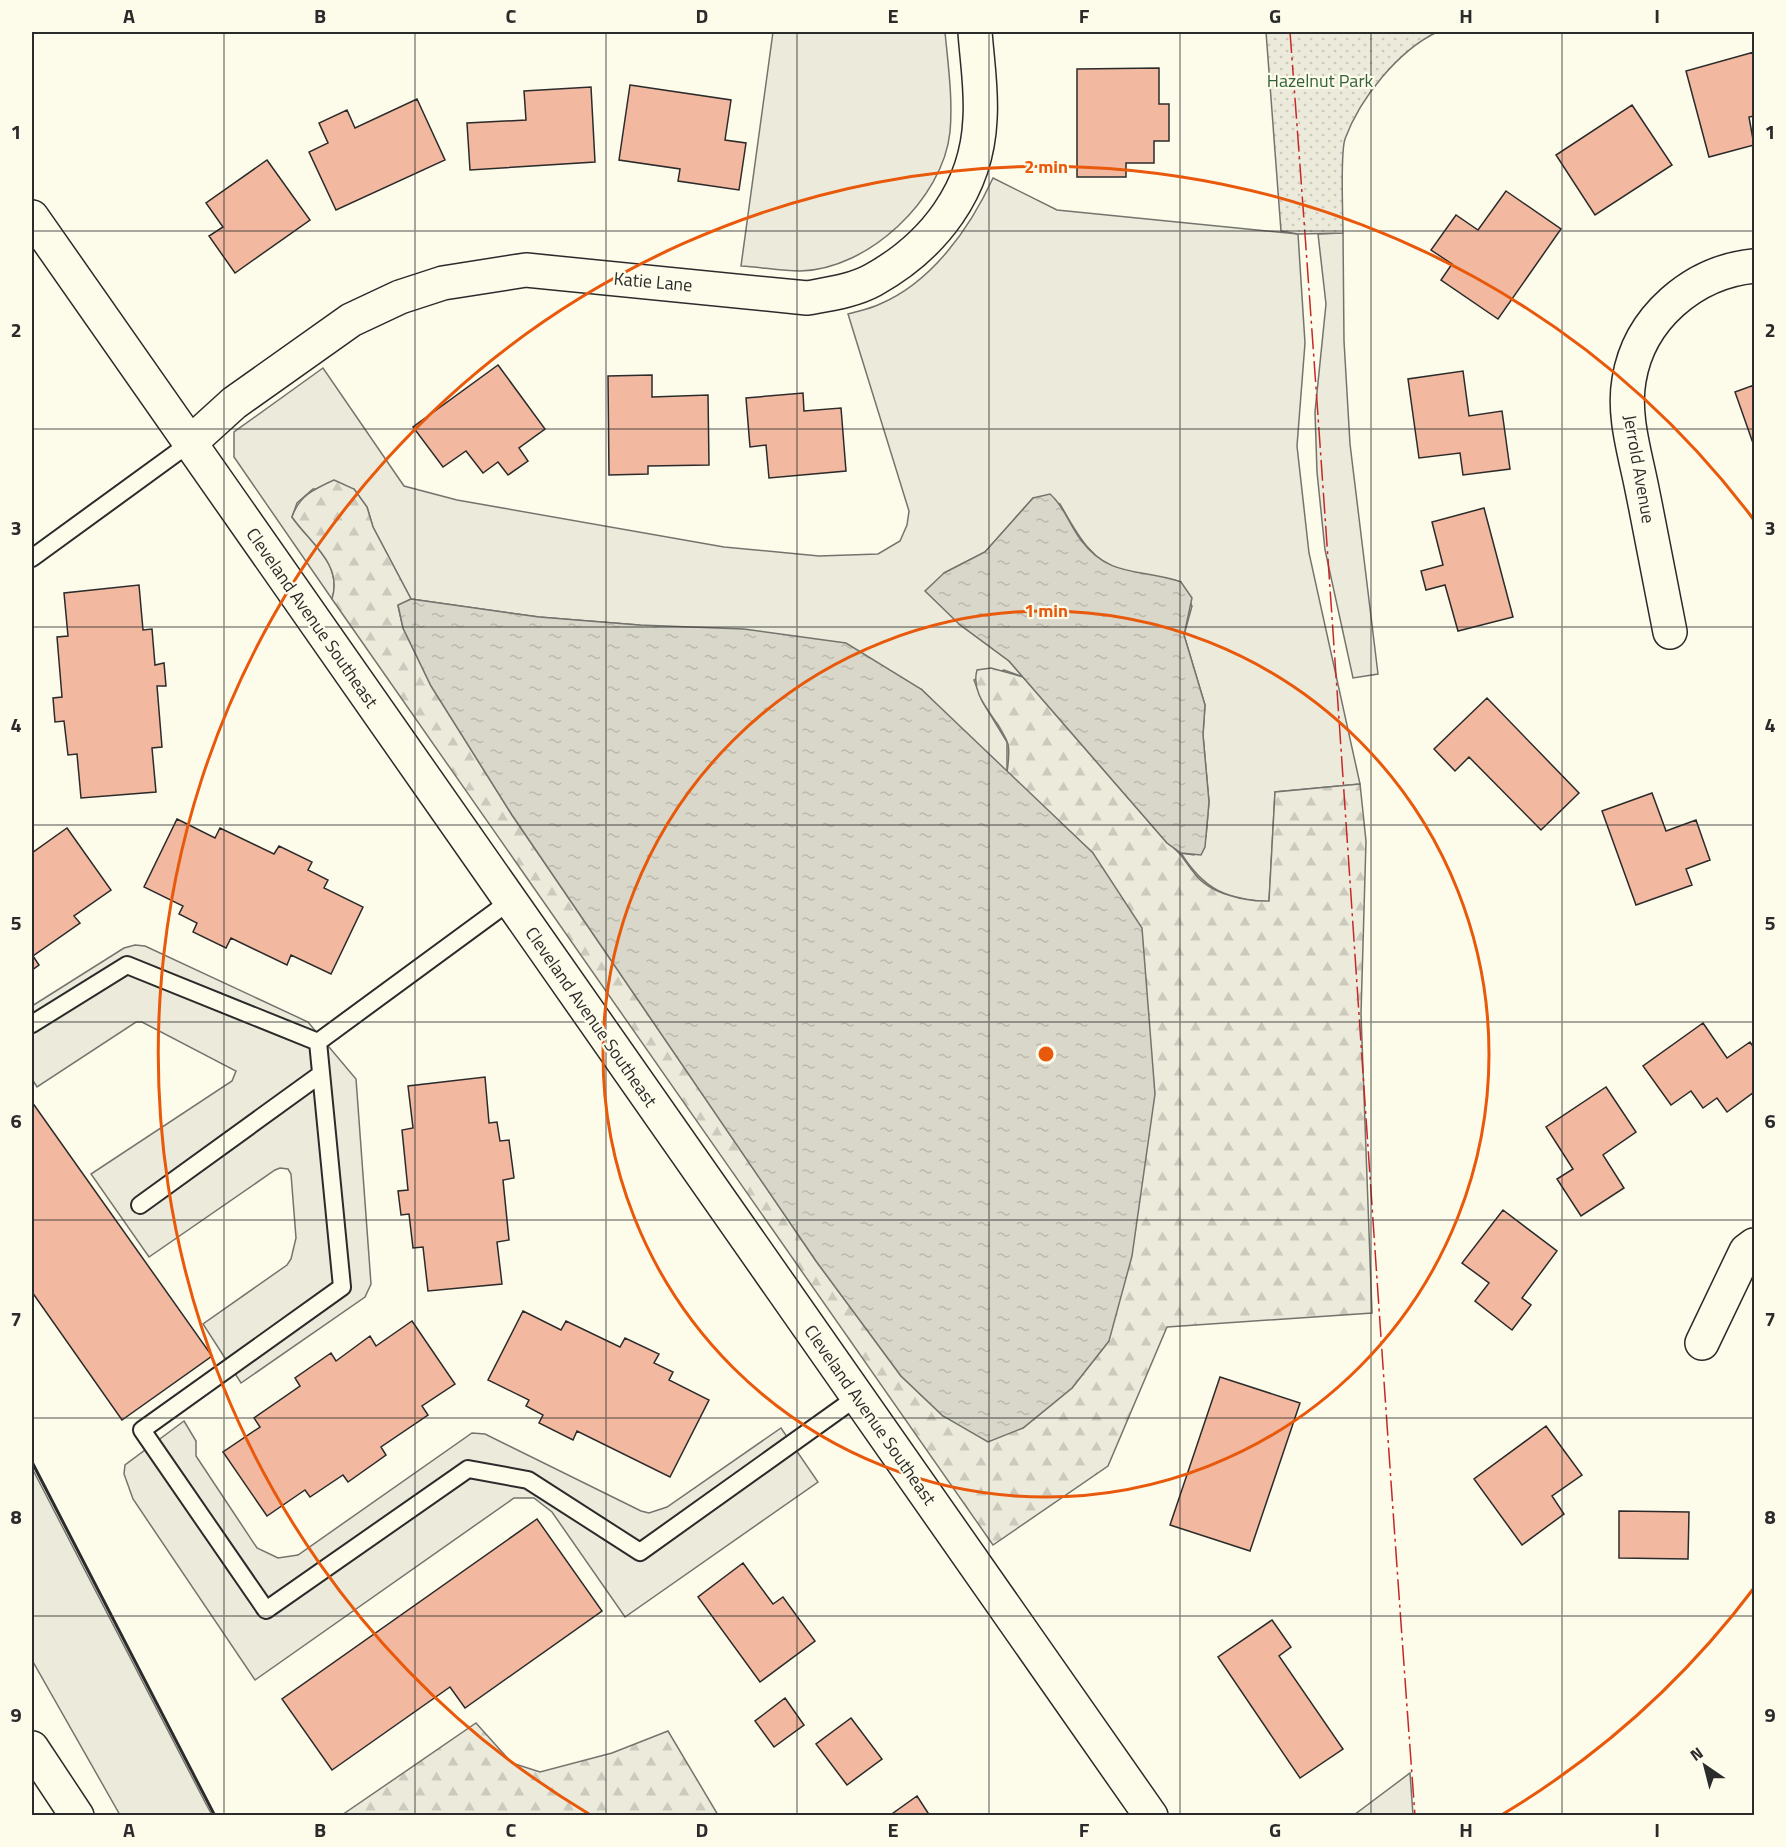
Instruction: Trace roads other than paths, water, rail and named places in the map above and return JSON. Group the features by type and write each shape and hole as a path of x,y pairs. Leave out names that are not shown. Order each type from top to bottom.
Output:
{"main road":[{"name":"Katie Lane","path":"190,443 234,403 351,320 400,297 443,283 526,270 807,298 840,292 872,281 928,238 962,194 974,157 980,119 975,32"},
{"name":"Cleveland Avenue Southeast","path":"32,217 1151,1815"},
{"name":"Jerrold Avenue","path":"1670,632 1630,427 1629,380 1640,345 1658,315 1684,291 1715,275 1755,266"},
{"path":"1702,1343 1746,1251 1755,1245"},
{"path":"32,1748 77,1815"},
{"path":"32,1762 59,1815"}],"lane":[{"path":"32,558 190,443"},
{"path":"318,1042 510,901"},
{"path":"32,1024 127,965 318,1042"},
{"path":"318,1042 342,1287 142,1430 266,1610 468,1469 528,1480 640,1552 857,1397"},
{"path":"140,1204 321,1074"}],"water":[{"path":"1050,494 1081,540 1103,561 1115,567 1181,582 1192,598 1184,635 1205,705 1203,735 1209,802 1205,847 1201,855 1181,853 1167,843 1009,661 959,624 925,591 944,573 985,552 1033,498"},
{"path":"411,599 539,617 639,625 744,629 846,643 921,689 1093,853 1142,928 1155,1094 1132,1256 1109,1341 1072,1388 1023,1428 988,1442 943,1416 901,1376 816,1261 512,815 431,686 403,628 398,605"}],"park label":[{"name":"Hazelnut Park","path":"1320,81"}]}
